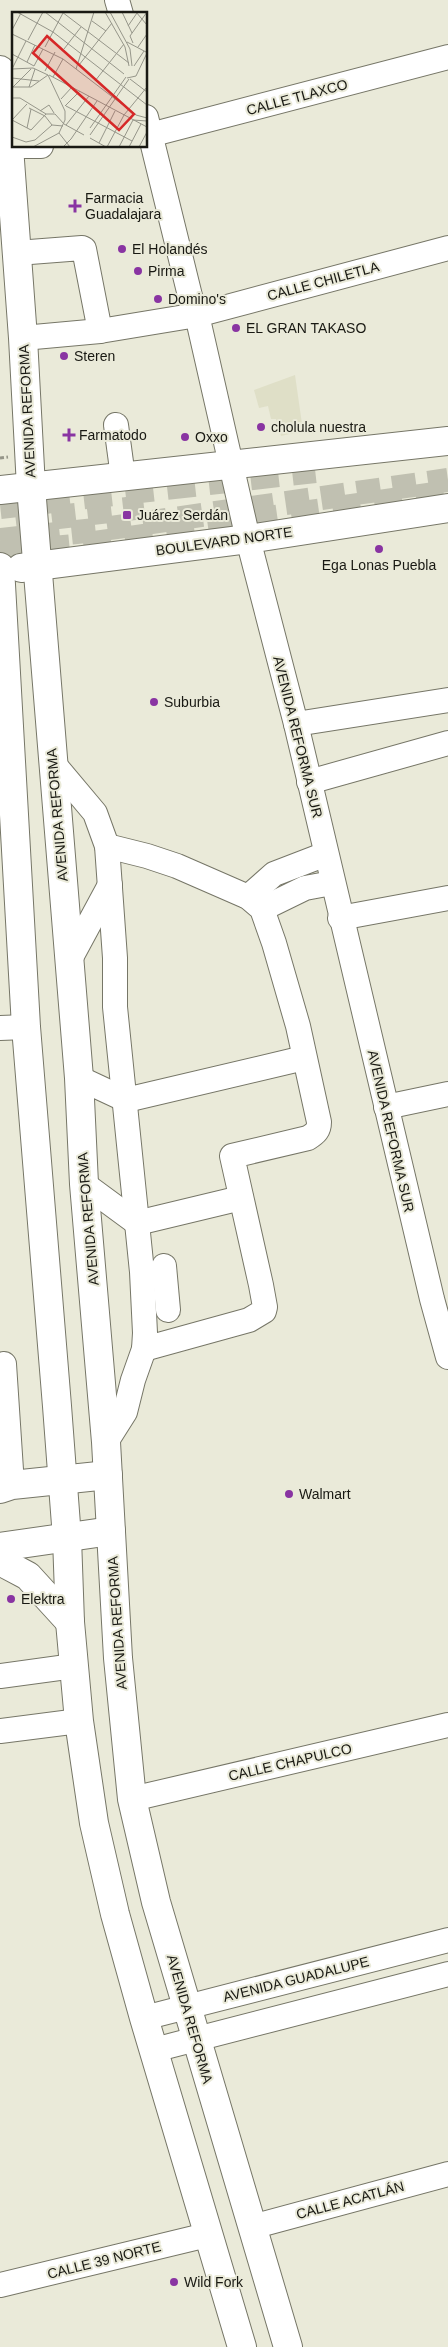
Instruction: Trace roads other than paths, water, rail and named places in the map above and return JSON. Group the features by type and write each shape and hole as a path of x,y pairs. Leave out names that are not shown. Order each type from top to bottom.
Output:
{"main road":[{"name":"AVENIDA REFORMA","path":"0,70 5,146 17,253 32,487 79,1078 83,1175 106,1442 118,1658 132,1799 156,1902 288,2347"},
{"path":"0,490 448,441"},
{"name":"BOULEVARD NORTE","path":"0,569 248,539 448,508"},
{"path":"0,569 13,1027 39,1170 63,1479 70,1622 79,1721 94,1823 115,1914 207,2235 242,2347"},
{"path":"39,1170 83,1175"},
{"path":"4,1486 108,1475"},
{"path":"0,1547 110,1531"},
{"path":"0,1560 28,1576 70,1622"}],"street":[{"name":"CALLE TLAXCO","path":"148,130 448,58"},
{"name":"AVENIDA REFORMA SUR","path":"148,130 193,308 198,315 248,539 296,724 340,918 386,1107 440,1297 448,1357"},
{"name":"CALLE CHILETLA","path":"23,338 100,331 198,315 448,248"},
{"path":"17,253 84,249 100,331"},
{"path":"116,424 123,477"},
{"path":"296,724 448,700"},
{"path":"309,782 448,743"},
{"path":"53,764 94,812 107,846 115,958 115,1007 126,1100 144,1298 144,1349 133,1380 125,1412 106,1442"},
{"path":"107,846 177,866 255,903 305,888 332,883"},
{"path":"255,903 274,874 326,854"},
{"path":"69,961 110,886"},
{"path":"340,918 448,898"},
{"path":"144,1349 249,1320 264,1311 266,1307 232,1156 308,1138 316,1133 319,1128 317,1111 294,1014 255,903"},
{"path":"79,1078 126,1100 304,1058"},
{"path":"386,1107 448,1094"},
{"path":"83,1175 136,1223"},
{"path":"136,1223 241,1198"},
{"path":"164,1266 168,1310"},
{"path":"4,1364 4,1486"},
{"path":"0,1676 74,1666"},
{"path":"0,1731 79,1721"},
{"name":"CALLE CHAPULCO","path":"132,1799 448,1725"},
{"name":"AVENIDA GUADALUPE","path":"144,2018 448,1940"},
{"path":"154,2050 196,2041 448,1974"},
{"name":"CALLE ACATLÁN","path":"252,2227 448,2174"},
{"name":"CALLE 39 NORTE","path":"0,2285 207,2235"}],"tunnel":[{"path":"0,505 315,469"},
{"path":"0,540 96,530 448,480"},
{"path":"0,555 73,548 448,494"},
{"path":"16,522 144,507"}],"place":[{"name":"Farmacia Guadalajara","path":"75,206"},
{"name":"El Holandés","path":"122,249"},
{"name":"Pirma","path":"138,271"},
{"name":"Domino's","path":"158,299"},
{"name":"EL GRAN TAKASO","path":"236,328"},
{"name":"Steren","path":"64,356"},
{"name":"cholula nuestra","path":"261,427"},
{"name":"Farmatodo","path":"69,435"},
{"name":"Oxxo","path":"185,437"},
{"name":"Juárez Serdán","path":"127,515"},
{"name":"Ega Lonas Puebla","path":"379,549"},
{"name":"Suburbia","path":"154,702"},
{"name":"Walmart","path":"289,1494"},
{"name":"Elektra","path":"11,1599"},
{"name":"Wild Fork","path":"174,2282"}]}
